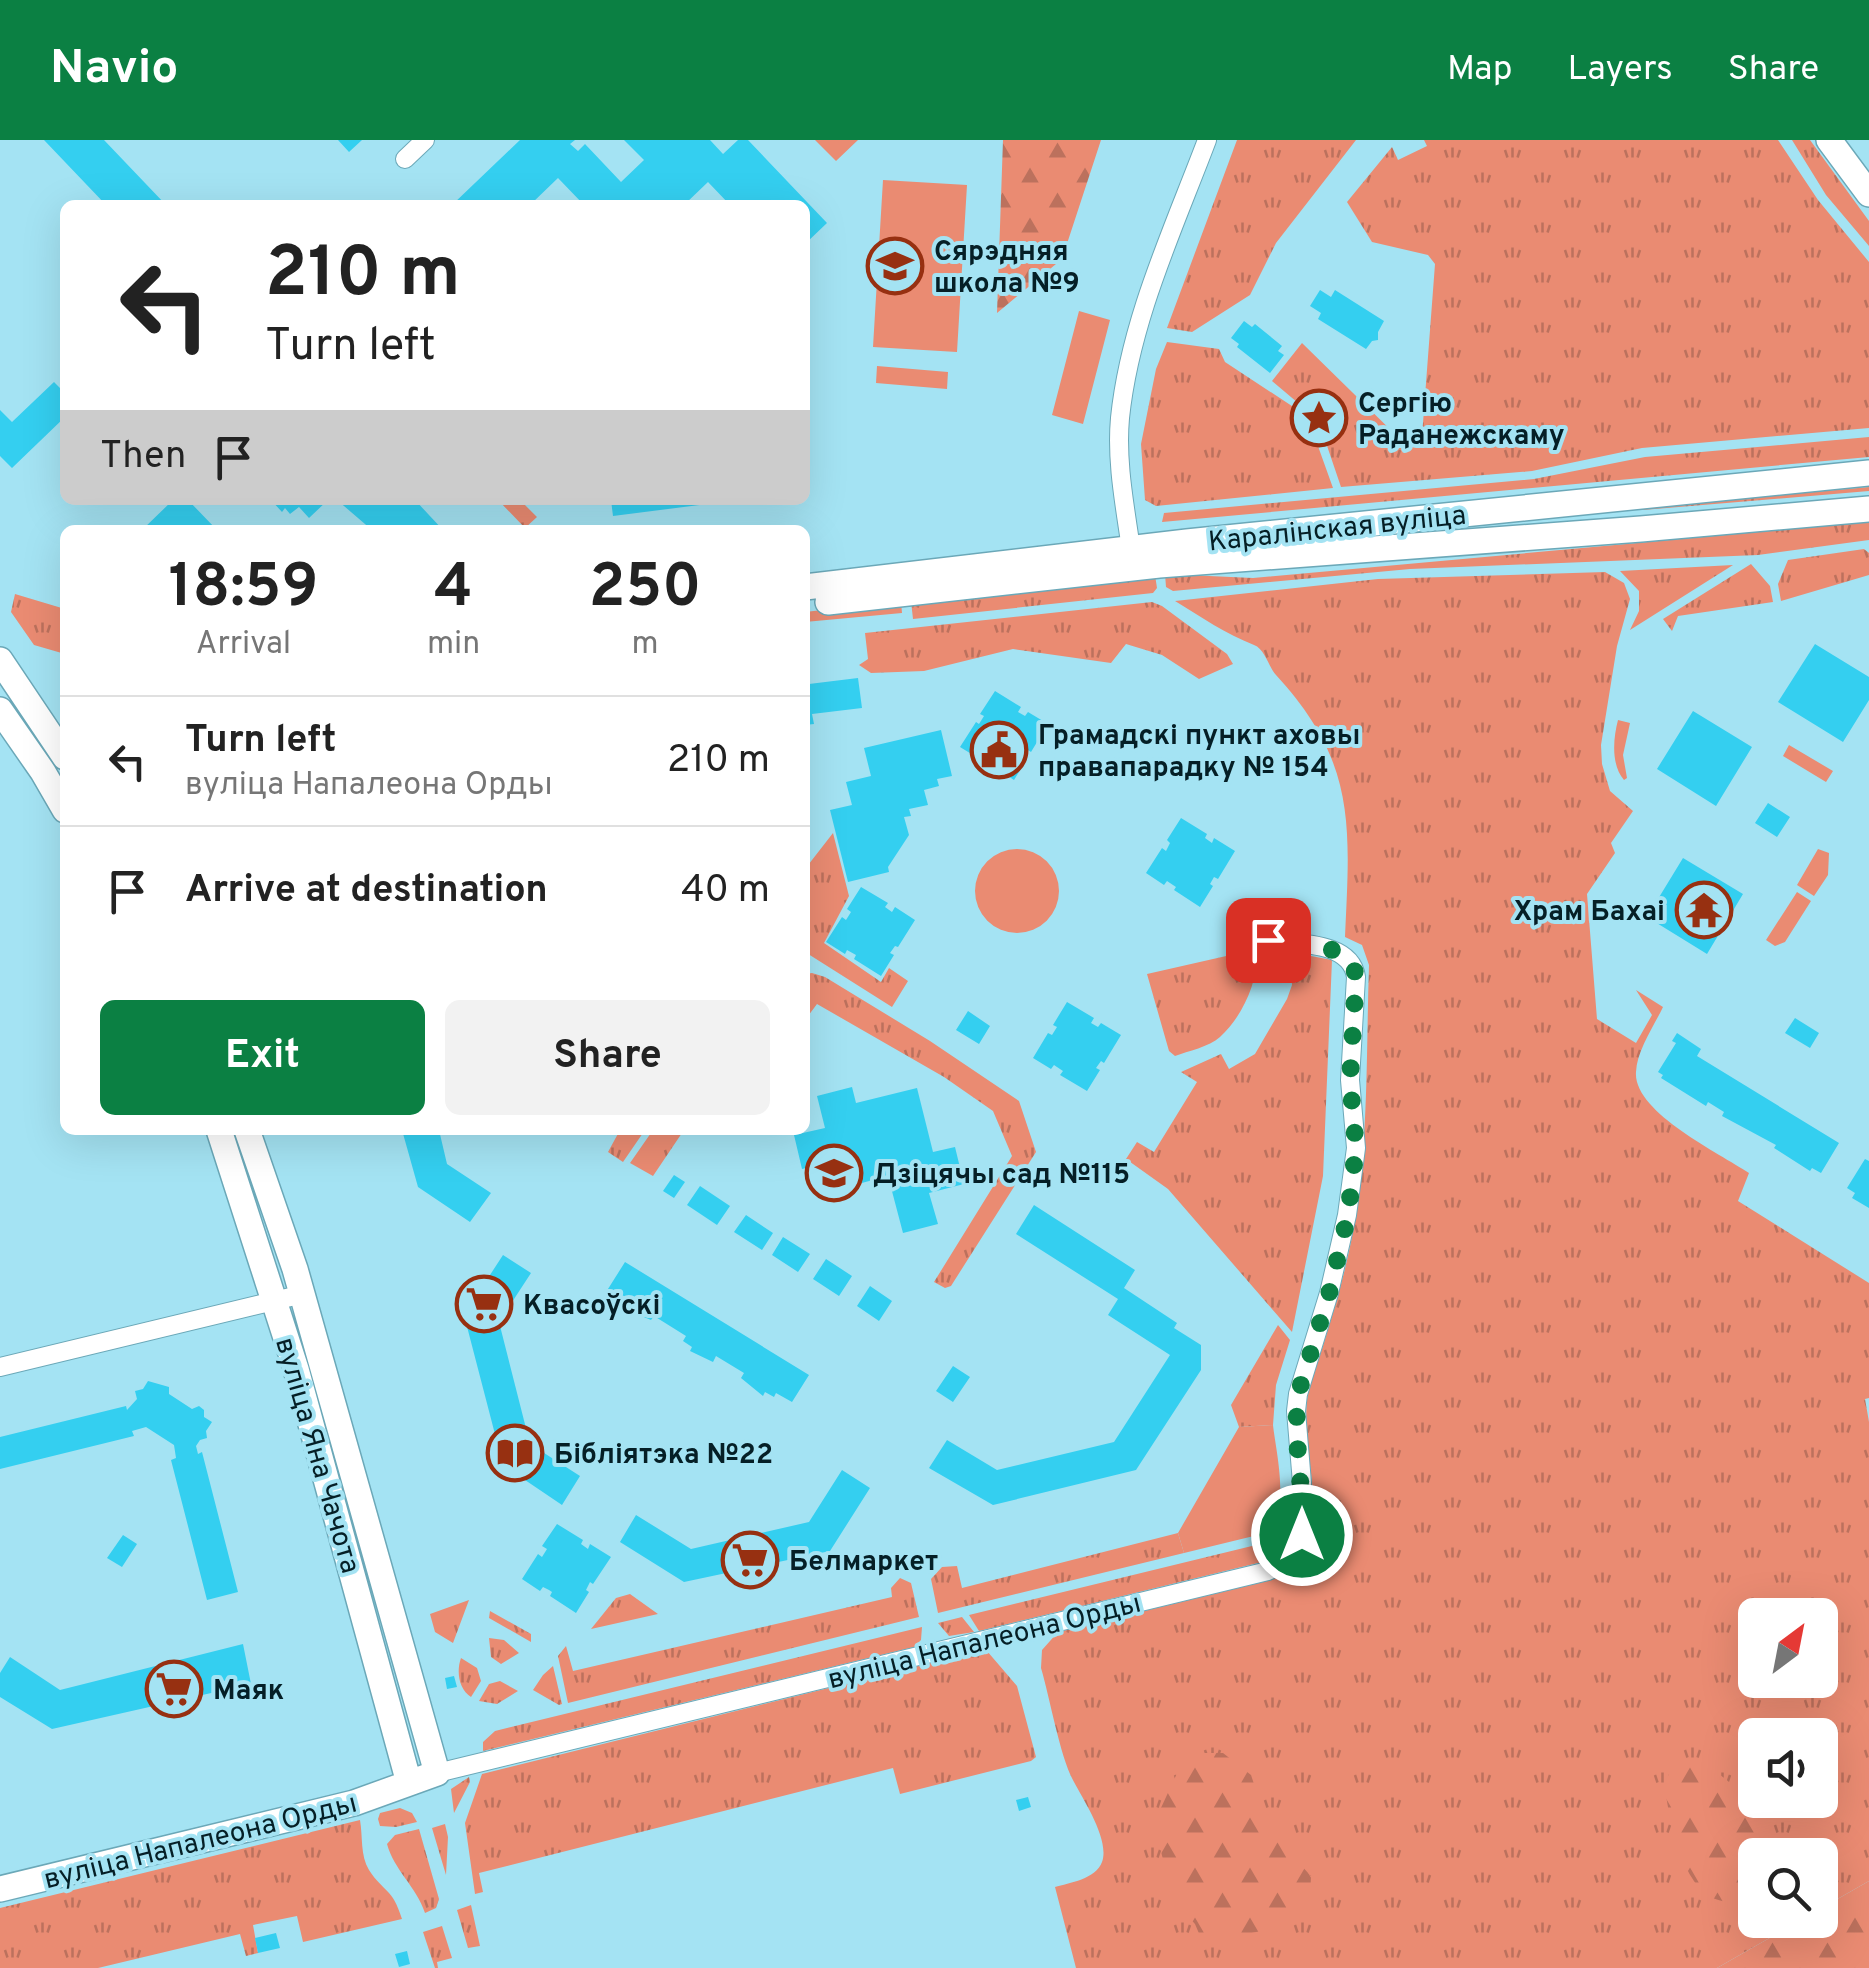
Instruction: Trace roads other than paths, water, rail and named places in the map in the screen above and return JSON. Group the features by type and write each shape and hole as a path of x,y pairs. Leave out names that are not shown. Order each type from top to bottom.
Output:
{"main road":[{"path":"1830,140 1869,194"},
{"name":"Каралінская вуліца","path":"810,603 1542,507 1869,473"},
{"path":"1542,507 1546,537"},
{"name":"Каралінская вуліца","path":"810,587 1133,558 1546,537 1869,508"},
{"path":"0,660 60,741"},
{"path":"0,710 54,771"},
{"name":"вуліца Яна Чачота","path":"220,1135 275,1301 409,1783"},
{"name":"вуліца Яна Чачота","path":"249,1135 303,1294 437,1773"},
{"name":"вуліца Напалеона Орды","path":"0,1889 354,1803 437,1773"}],"street":[{"path":"405,159 425,140"},
{"path":"1133,558 1120,451 1120,420 1128,370 1155,272 1207,140"},
{"name":"вуліца Напалеона Орды","path":"437,1773 1268,1571 1296,1556 1301,1544 1303,1509 1297,1444 1298,1394 1348,1215 1356,1148 1350,1080 1356,977 1347,956 1268,940"},
{"path":"0,1367 303,1294"}],"place":[{"name":"Сярэдняя школа №9","path":"895,266"},
{"name":"Сергію Раданежскаму","path":"1319,418"},
{"name":"Грамадскі пункт аховы правапарадку № 154","path":"999,750"},
{"name":"Храм Бахаі","path":"1704,910"},
{"name":"Дзіцячы сад №115","path":"834,1173"},
{"name":"Квасоўскі","path":"484,1304"},
{"name":"Бібліятэка №22","path":"515,1453"},
{"name":"Белмаркет","path":"750,1560"},
{"name":"Маяк","path":"174,1689"}]}
